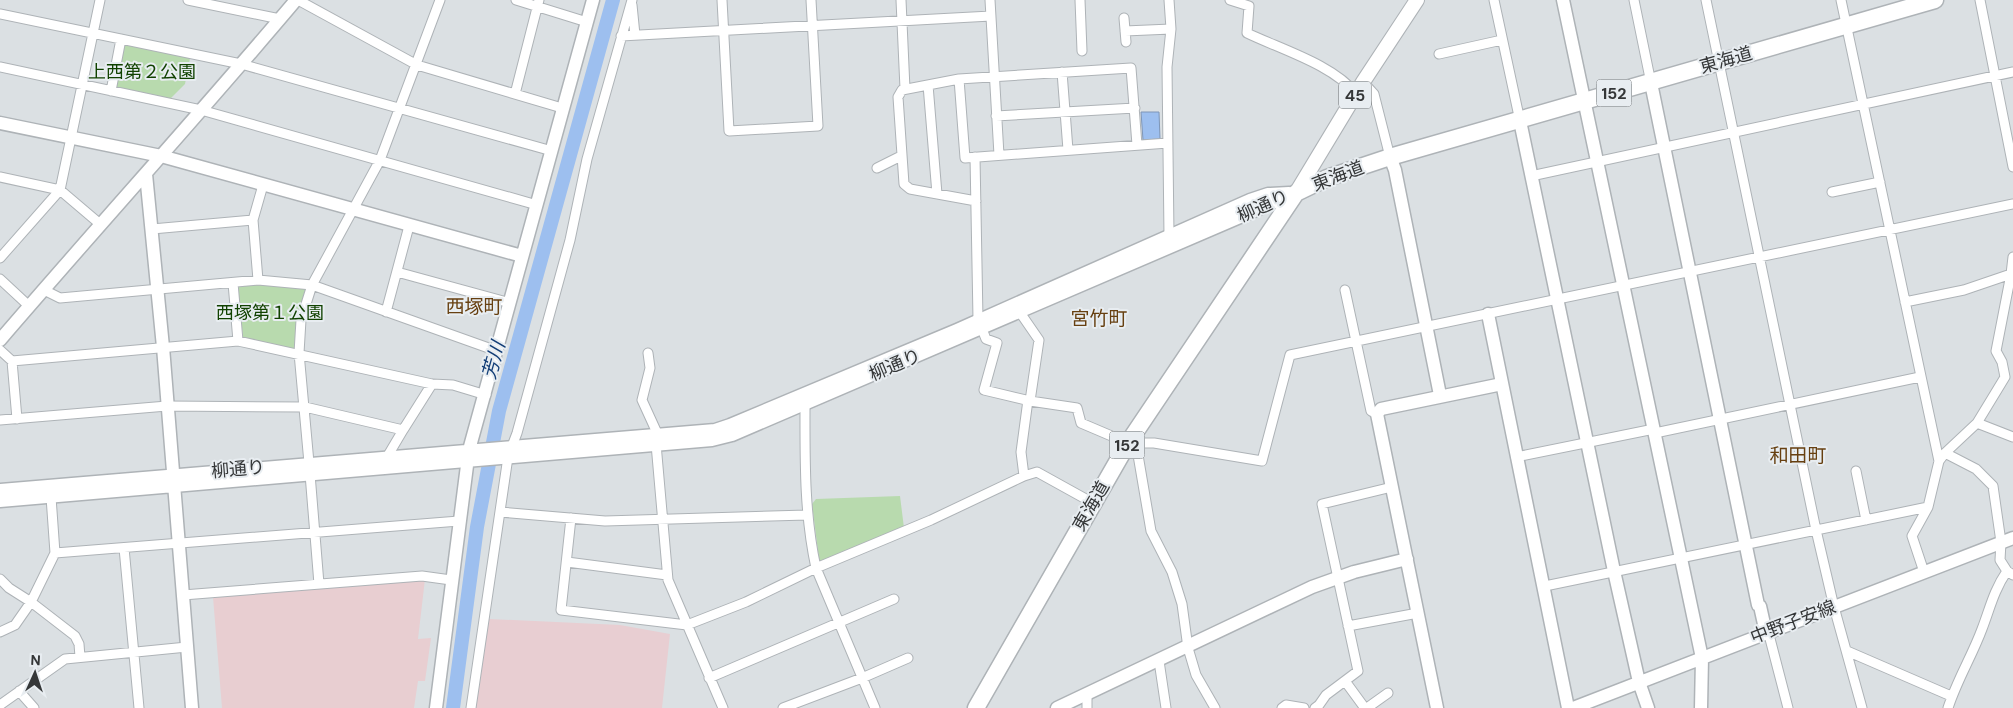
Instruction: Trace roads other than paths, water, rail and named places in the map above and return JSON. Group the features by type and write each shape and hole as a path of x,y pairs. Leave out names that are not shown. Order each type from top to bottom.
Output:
{"highway":[{"name":"東海道","path":"976,708 1128,443 1296,193 1327,178 1390,157 1846,26 1911,3 1935,0"}],"main road":[{"name":"45","path":"1296,193 1360,88 1417,0"}],"street":[{"path":"0,258 60,190 100,0"},
{"path":"188,0 280,19"},
{"path":"0,340 297,0 417,65 562,108"},
{"path":"318,584 305,407 299,354 301,320 312,285 351,210 380,160 440,0"},
{"path":"516,0 538,3 587,22"},
{"path":"436,708 459,521 471,455 522,256 593,0"},
{"path":"632,0 635,35"},
{"path":"471,708 508,452 570,240 586,159 632,0"},
{"path":"722,0 729,131 818,126 811,0"},
{"path":"901,0 905,89"},
{"path":"990,0 999,156"},
{"path":"1080,0 1082,51"},
{"path":"1169,0 1171,29 1168,67 1169,236"},
{"path":"1230,0 1249,6 1247,34 1374,94 1395,170 1440,395"},
{"path":"1494,0 1614,571 1639,682 1648,708"},
{"path":"1563,0 1702,658 1701,708"},
{"path":"1634,0 1758,605 1760,606 1764,624 1768,631 1788,708"},
{"path":"1706,0 1732,134 1816,530 1834,607 1862,708"},
{"path":"1841,0 1939,462"},
{"path":"1980,0 2010,137 2013,166"},
{"path":"516,94 538,3"},
{"path":"0,14 241,64 552,151"},
{"path":"621,36 990,16"},
{"path":"1124,18 1126,42"},
{"path":"1125,31 1171,29"},
{"path":"111,91 121,40"},
{"path":"1439,54 1502,40"},
{"path":"0,67 201,110 537,205"},
{"path":"976,201 906,187 903,181 901,156 899,93 905,89 959,79 1131,68 1137,145"},
{"path":"1062,72 1068,150"},
{"path":"1531,176 2013,72"},
{"path":"959,79 965,158 1168,143"},
{"path":"928,84 937,194"},
{"path":"996,116 1135,108"},
{"path":"0,122 161,156 522,256"},
{"path":"877,168 901,156"},
{"path":"975,157 979,324 986,339 997,343 984,390 1029,401 1077,408 1081,423 1128,443 1154,443 1262,461 1290,355 2013,204"},
{"path":"146,174 163,347 192,708"},
{"path":"0,177 60,190 100,224"},
{"path":"1832,192 1880,182"},
{"path":"258,280 253,220 263,185"},
{"name":"柳通り","path":"657,439 712,440 732,435 1169,236 1268,194 1296,193"},
{"name":"柳通り","path":"0,490 173,480 657,439 730,426 979,324 1019,311 1296,193"},
{"path":"152,229 253,220"},
{"path":"386,312 409,226"},
{"path":"1924,572 1912,536 1928,507 1939,462 1945,453 1977,423 2009,378 1996,351 2012,275 2013,257"},
{"path":"397,272 510,303"},
{"path":"1905,302 1964,290 2012,275"},
{"path":"0,279 29,306"},
{"path":"44,290 60,298 258,280 312,285 497,351"},
{"path":"233,283 238,342"},
{"path":"1345,290 1358,341 1371,411 1377,414"},
{"path":"1019,311 1038,340 1021,452 1024,476"},
{"path":"1488,314 1516,456 1545,586 1568,708"},
{"path":"12,361 238,342 432,384 453,385 486,395"},
{"path":"0,350 12,361 17,419"},
{"path":"648,353 650,368 642,400 657,439 662,520 668,575 687,625 723,708"},
{"path":"1516,456 1720,419 1920,377"},
{"path":"387,457 432,384"},
{"path":"1377,414 1381,409 1440,395 1502,384"},
{"path":"805,403 807,515 816,568 875,708"},
{"path":"0,420 167,406 305,407 403,430"},
{"path":"1377,414 1437,708"},
{"path":"1977,423 2013,437"},
{"path":"1128,443 1138,455 1151,530 1172,572 1182,604 1188,648 1196,675 1215,708"},
{"path":"1847,651 1951,704 1982,629 1995,588 2010,573 2000,560 2007,540 1993,486 1976,470 1945,453"},
{"name":"柳通り","path":"310,468 387,457 471,455"},
{"path":"1856,471 1866,520"},
{"path":"571,518 561,610 687,625 746,602 816,568 931,520 1024,476 1037,472 1093,503"},
{"name":"柳通り","path":"0,501 51,497 173,480"},
{"path":"1315,708 1326,694 1358,671 1322,504 1392,487"},
{"path":"0,632 15,625 31,602 55,553 51,497"},
{"path":"1545,586 1928,507"},
{"path":"500,512 605,521 807,515"},
{"path":"55,553 459,521"},
{"name":"中野子安線","path":"1581,706 1768,631 2007,540"},
{"path":"124,548 139,708"},
{"path":"1057,708 1087,702 1159,661 1312,587 1338,577 1407,559"},
{"path":"567,562 668,575"},
{"path":"183,596 422,576 451,580"},
{"path":"0,578 9,588 31,602 75,636 79,644 80,657"},
{"path":"709,678 894,599"},
{"path":"1348,626 1418,613"},
{"path":"0,705 62,660 187,647"},
{"path":"783,708 908,658"},
{"path":"1159,661 1166,708"},
{"path":"1345,681 1364,707 1367,708 1388,693"},
{"path":"19,692 34,708"},
{"path":"1282,708 1286,705 1304,708"}],"water":[{"path":"1141,112 1159,112 1160,139 1143,140"}],"waterway":[{"name":"芳川","path":"453,708 477,527 499,411 613,0"}],"district":[{"name":"西塚町","path":"474,306"},
{"name":"宮竹町","path":"1099,318"},
{"name":"和田町","path":"1798,455"}],"park label":[{"name":"上西第２公園","path":"142,72"},
{"name":"西塚第１公園","path":"270,313"}]}
